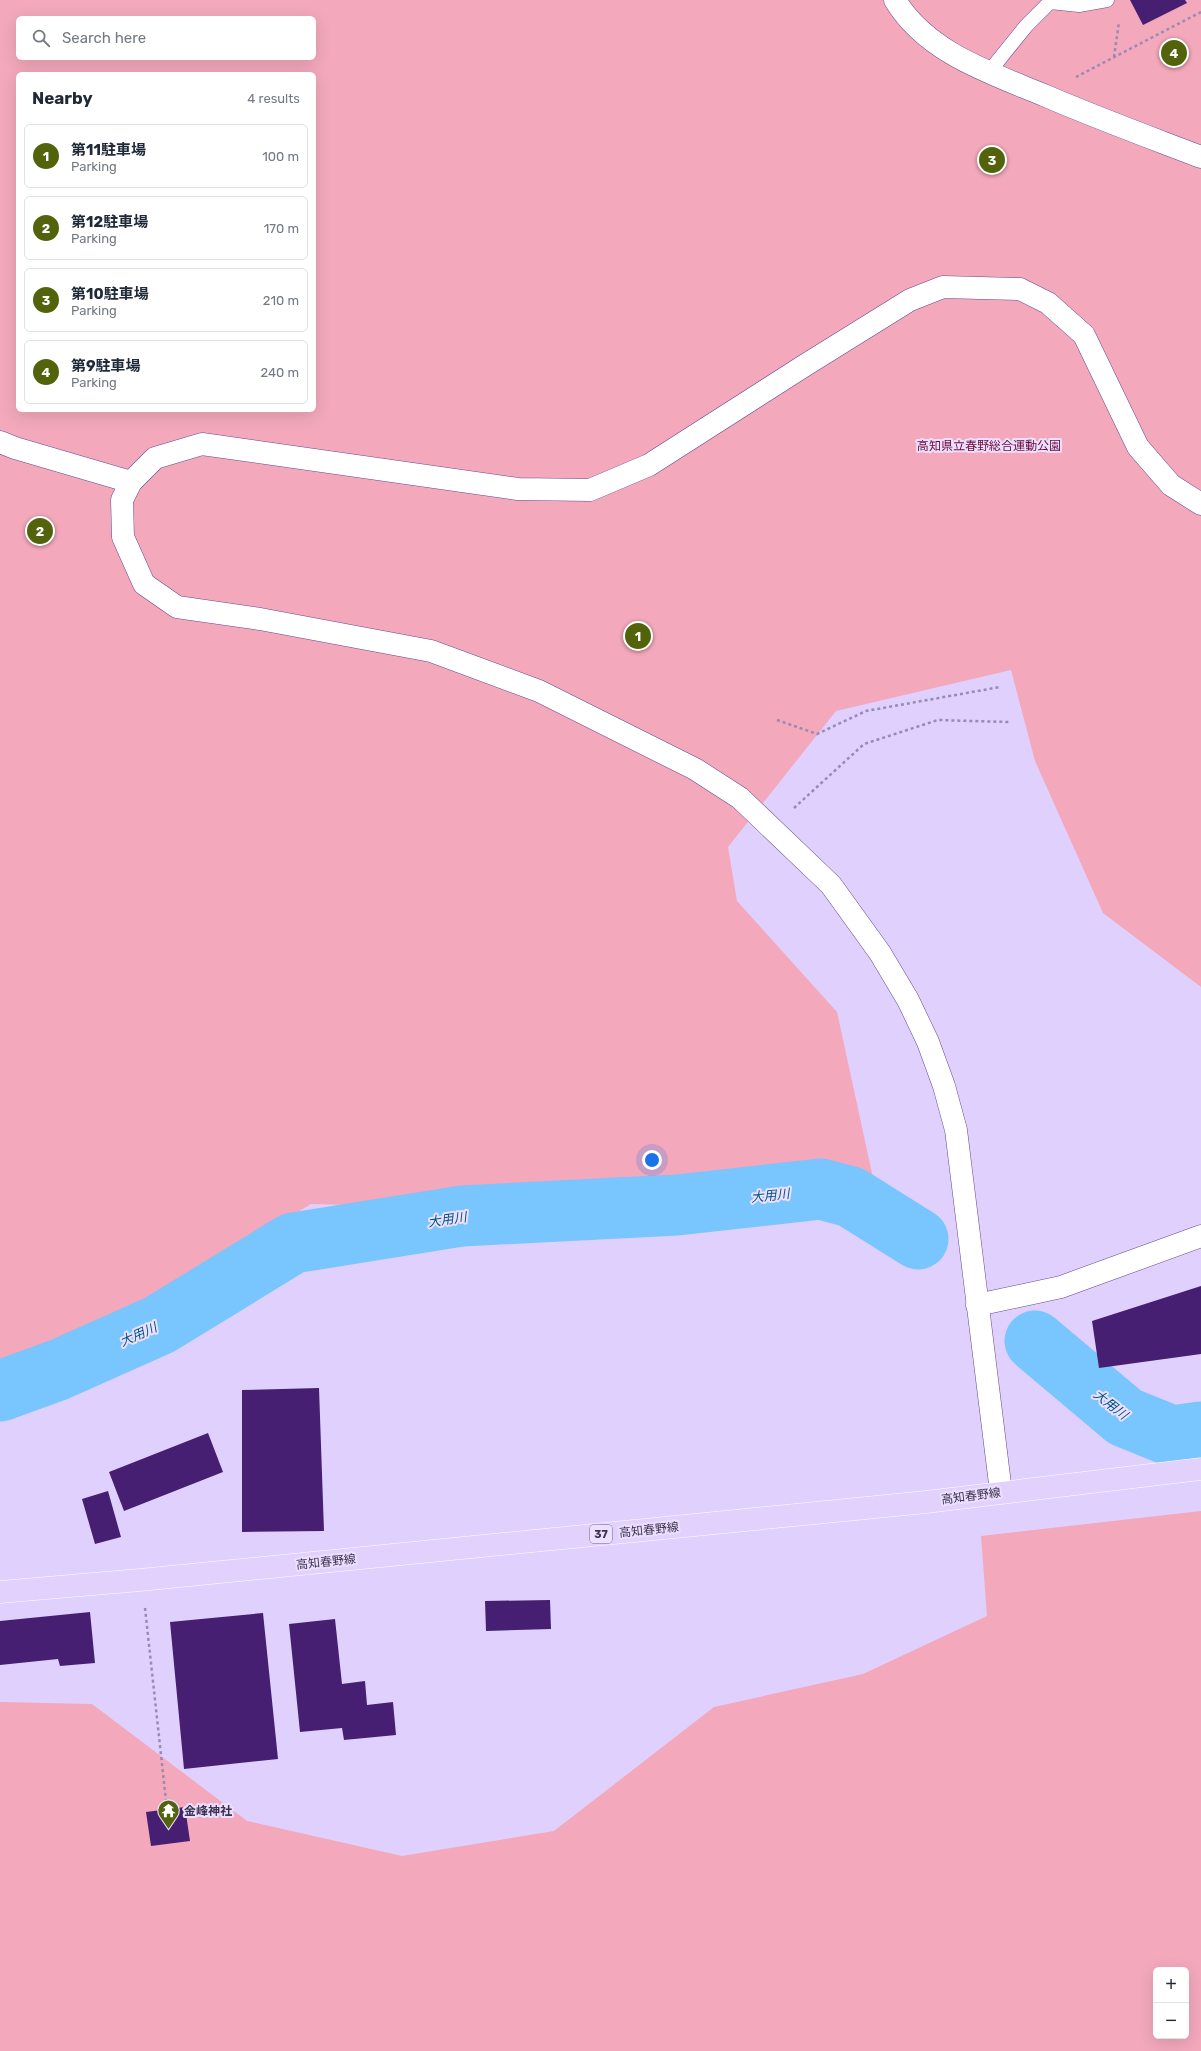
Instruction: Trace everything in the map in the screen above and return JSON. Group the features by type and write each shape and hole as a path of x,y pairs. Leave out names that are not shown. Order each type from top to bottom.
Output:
{"main road":[{"name":"高知春野線","path":"0,1592 140,1580 926,1502 1201,1469"}],"street":[{"path":"895,0 905,16 930,39 973,66 1097,118 1201,157"},
{"path":"1001,1492 956,1130 944,1086 928,1042 908,1000 880,953 831,885 740,798 695,769 539,691 431,651 260,619 177,608 144,584 122,537 122,500 131,482 155,458 202,444 518,489 590,490 649,466 807,364 910,300 943,287 977,287 1020,289 1048,303 1084,335 1138,447 1171,485 1201,504"},
{"path":"0,442 15,448 131,482"},
{"path":"977,1305 1061,1288 1201,1236"}],"lane":[{"path":"988,72 1026,26 1051,1 1079,5 1107,0"}],"path":[{"path":"1074,78 1201,12"},
{"path":"1114,57 1120,14"},
{"path":"777,720 817,734 866,711 1000,687"},
{"path":"794,808 864,744 938,720 1009,722"},
{"path":"140,1580 167,1810"}],"green space":[{"name":"高知県立春野総合運動公園","path":"0,0 1201,0 1201,987 1103,913 1035,761 1011,670 836,711 728,847 737,901 837,1012 875,1187 733,1178 507,1209 311,1204 244,1245 60,1345 0,1367"},
{"path":"1201,1511 1201,2051 0,2051 0,1702 92,1704 247,1821 402,1856 554,1831 714,1707 863,1674 987,1616 981,1536"}],"building":[{"path":"1130,0 1185,0 1187,3 1143,25"},
{"path":"1201,1286 1201,1354 1099,1368 1092,1321"},
{"path":"319,1388 324,1531 242,1532 242,1390"},
{"path":"208,1433 223,1472 124,1511 109,1472"},
{"path":"108,1491 121,1537 95,1544 82,1499"},
{"path":"550,1600 551,1629 486,1631 485,1601"},
{"path":"90,1612 95,1663 60,1666 58,1659 0,1665 0,1621"},
{"path":"263,1613 278,1759 184,1769 170,1622"},
{"path":"335,1619 342,1684 365,1681 367,1705 393,1702 396,1735 344,1740 342,1728 300,1732 289,1624"},
{"path":"185,1807 190,1841 151,1846 146,1812"}],"waterway":[{"name":"大用川","path":"0,1391 58,1370 159,1325 293,1243 462,1216 677,1205 821,1189 851,1197 918,1239"},
{"name":"大用川","path":"1035,1341 1125,1417 1172,1436 1201,1432"}],"place":[{"name":"第9駐車場","path":"1174,53"},
{"name":"第10駐車場","path":"992,160"},
{"name":"第12駐車場","path":"40,531"},
{"name":"第11駐車場","path":"638,636"},
{"name":"金峰神社","path":"168,1830"}]}
